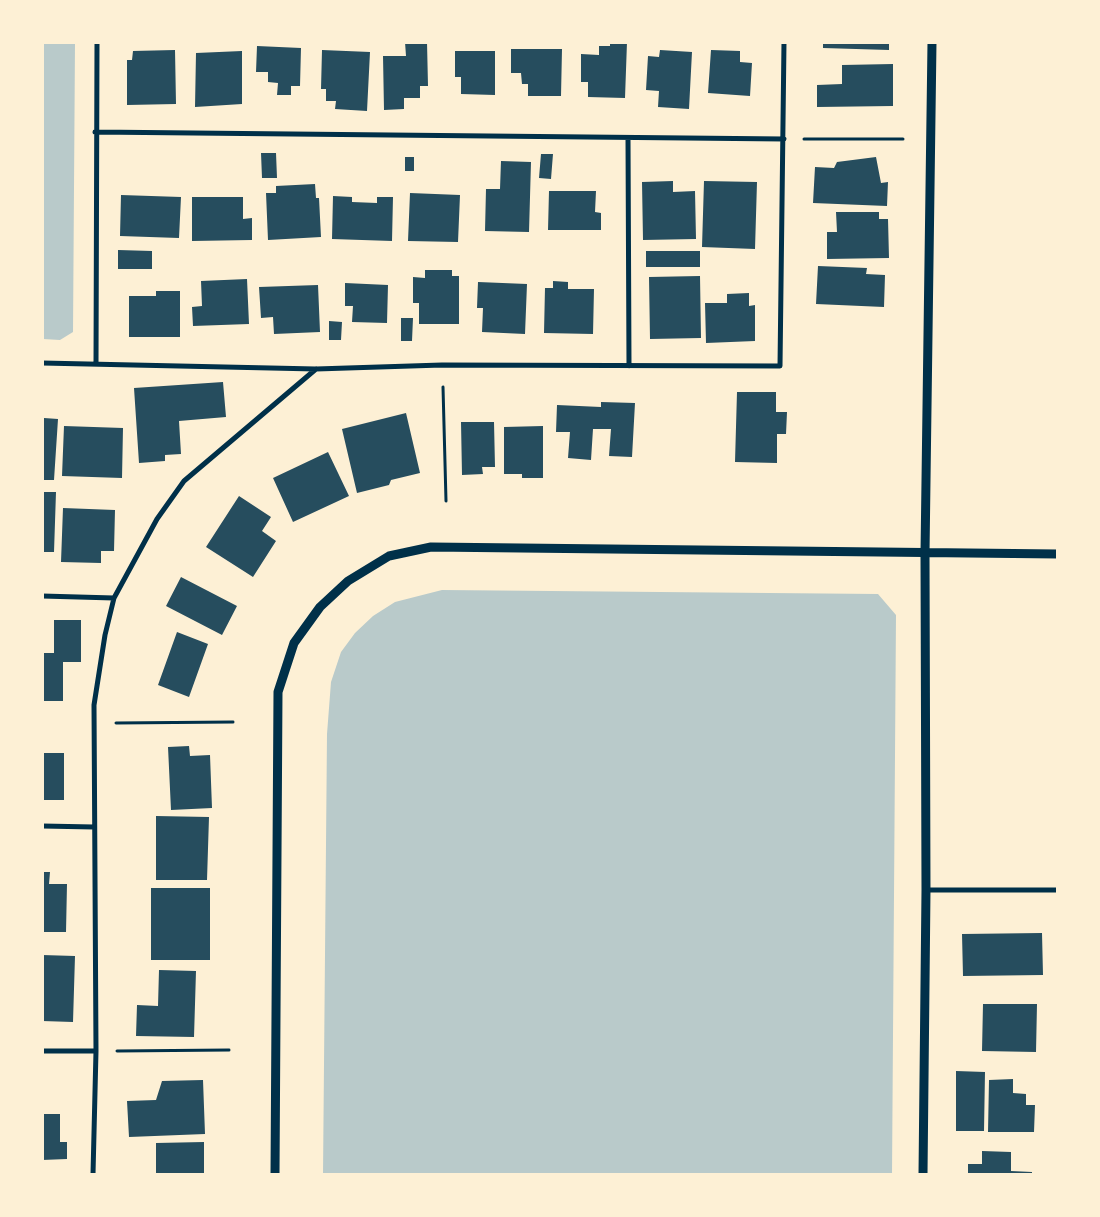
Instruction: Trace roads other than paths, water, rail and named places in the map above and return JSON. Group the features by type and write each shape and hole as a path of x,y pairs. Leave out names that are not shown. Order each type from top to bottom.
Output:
{"street":[{"path":"96,364 95,132 97,42"},
{"path":"42,363 316,369 442,364 780,366 784,42"},
{"path":"923,1174 926,890 925,552 932,42"},
{"path":"95,132 784,139"},
{"path":"628,138 629,366"},
{"path":"93,1174 96,1051 94,705 103,645 114,598 156,519 184,482 316,369"},
{"path":"275,1174 278,692 294,643 320,607 348,581 389,556 431,547 1058,554"},
{"path":"42,596 114,598"},
{"path":"42,826 94,827"},
{"path":"926,890 1058,890"},
{"path":"42,1051 96,1051"}]}
